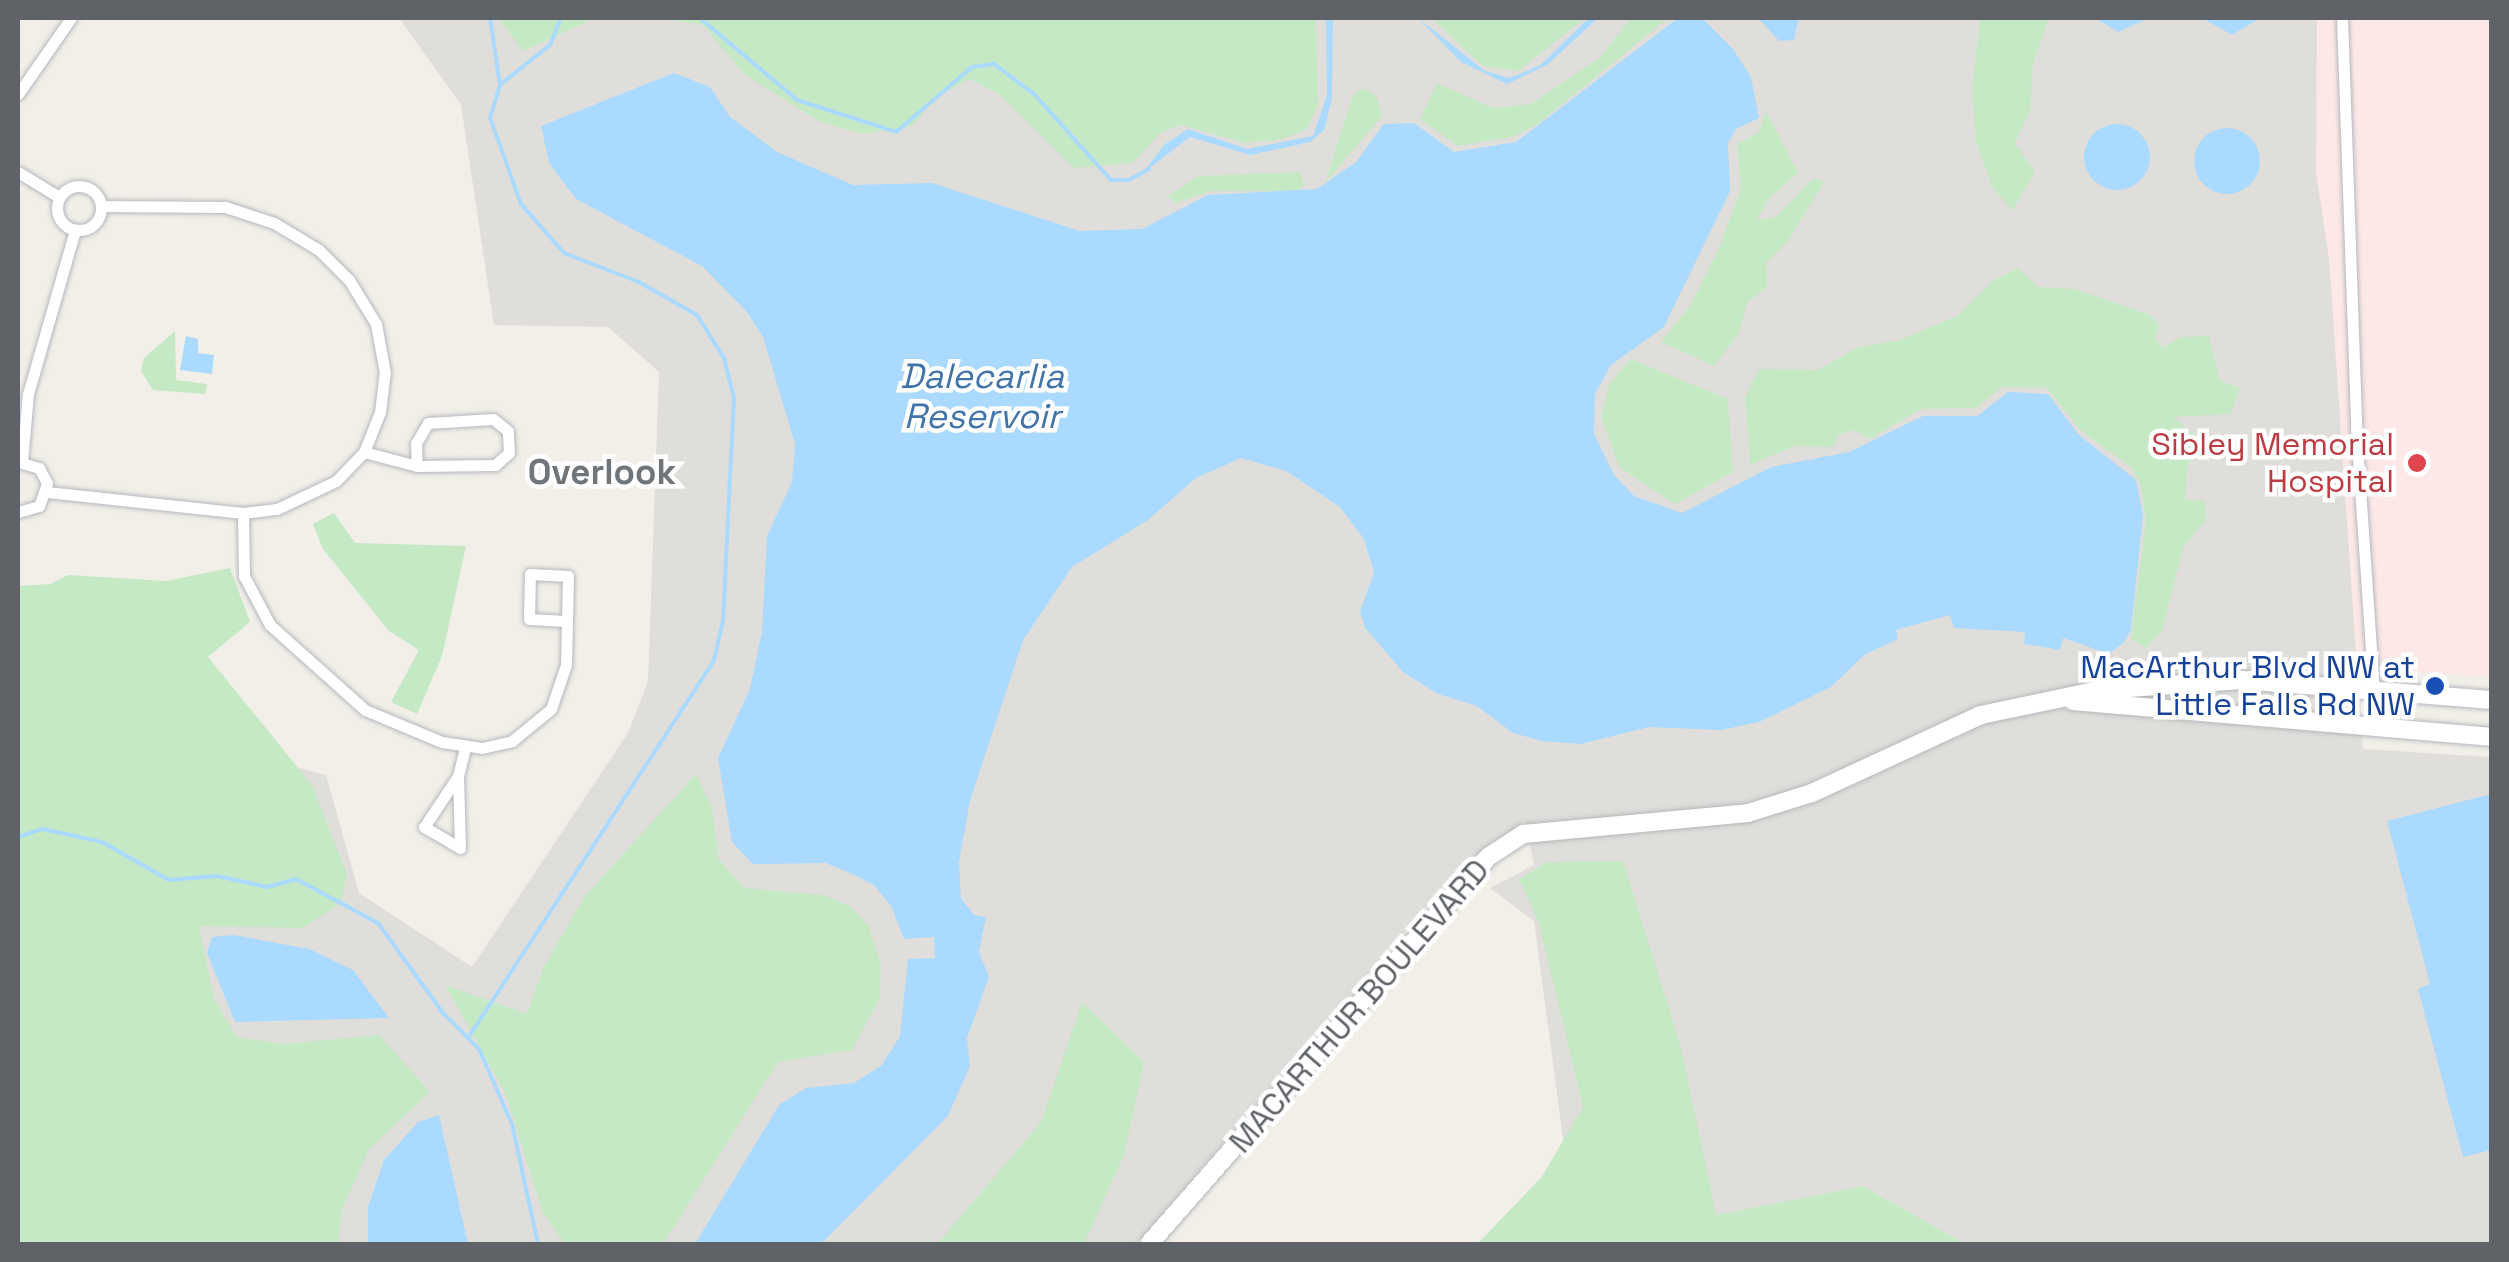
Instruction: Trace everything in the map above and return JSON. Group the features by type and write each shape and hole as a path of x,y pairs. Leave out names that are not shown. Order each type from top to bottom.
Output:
{"main road":[{"path":"2062,700 2100,690 2242,680 2492,700"},
{"path":"2062,700 2492,737"},
{"name":"MACARTHUR BOULEVARD","path":"1149,1244 1419,933 1508,842 1553,827 1716,816 1779,805 1980,715 2062,700"}],"street":[{"path":"18,94 71,18"},
{"path":"2342,18 2356,429 2376,726"},
{"path":"18,172 60,197"},
{"path":"46,492 242,513 308,498 336,481 364,452 383,393 380,338 363,300 319,250 274,222 224,208 102,206 83,186 60,197"},
{"path":"60,197 58,218 75,230"},
{"path":"75,230 94,224 102,206"},
{"path":"18,512 39,506 46,492 39,468 20,462 28,394 75,230"},
{"path":"364,452 418,466 496,465 509,453 508,431 493,419 428,423 416,443 418,466"},
{"path":"242,513 241,563 248,590 304,661 366,710 465,748 512,740 551,710 566,665 568,576 530,574 529,620 566,621"},
{"path":"458,776 463,816 460,848 424,827 458,776 465,748"}],"shaded area":[{"path":"399,18 2342,18 2370,624 2359,677 2363,749 2491,757 2491,1244 1965,1244 1863,1186 1577,1243 1534,921 1490,888 1534,865 1525,821 1450,879 1136,1244 306,1244 170,927 265,759 326,775 359,893 472,967 628,733 648,681 659,372 608,327 494,325 461,105"},
{"name":"Sibley Memorial Hospital","path":"2317,18 2491,18 2491,677 2357,668 2329,258 2316,173"}],"green space":[{"path":"498,18 595,18 523,51"},
{"path":"660,18 1316,18 1318,105 1307,129 1283,139 1246,143 1180,125 1160,133 1133,163 1074,168 1000,95 970,79 938,96 912,126 863,134 820,122 745,75 703,25"},
{"path":"1431,18 1585,18 1518,71 1483,66"},
{"path":"1631,18 1668,18 1538,124 1512,137 1458,146 1420,119 1437,83 1493,108 1531,104 1599,58"},
{"path":"1980,18 2049,18 2033,64 2030,111 2015,143 2035,172 2012,211 1992,187 1976,141 1972,90"},
{"path":"1363,88 1376,96 1382,116 1325,183 1353,95"},
{"path":"1766,111 1798,173 1768,199 1757,220 1776,217 1813,178 1825,181 1787,242 1766,263 1767,286 1747,303 1739,333 1714,366 1661,342 1691,304 1720,246 1741,188 1737,144 1759,132"},
{"path":"1300,172 1304,186 1296,191 1211,191 1175,203 1168,196 1198,176"},
{"path":"2018,268 2038,287 2075,289 2150,315 2159,324 2155,339 2164,348 2180,337 2209,336 2220,381 2240,388 2231,414 2173,417 2202,441 2188,464 2185,499 2205,501 2206,519 2183,548 2162,631 2146,648 2131,639 2146,521 2141,486 2132,468 2079,429 2047,388 2002,387 1976,408 1921,409 1870,439 1853,430 1838,435 1833,447 1795,446 1750,465 1745,397 1759,369 1818,370 1856,348 1899,340 1957,316 1994,280"},
{"path":"175,331 176,380 207,384 205,394 153,390 141,371 144,358"},
{"path":"1630,359 1728,399 1733,472 1675,504 1619,467 1601,416 1609,385"},
{"path":"334,513 355,543 466,546 442,656 417,714 391,702 419,650 389,631 323,549 313,524"},
{"path":"230,568 250,622 208,657 312,785 347,874 341,903 303,928 199,926 214,999 237,1037 284,1044 379,1035 430,1092 369,1149 342,1210 338,1244 18,1244 18,586 51,584 68,575 166,581"},
{"path":"696,774 712,808 719,860 745,888 823,895 850,906 868,925 881,964 880,998 852,1050 778,1062 663,1244 565,1244 543,1213 505,1092 445,985 527,1014 543,968 584,897"},
{"path":"1623,861 1681,1047 1716,1215 1863,1186 1965,1244 1477,1244 1541,1178 1583,1107 1539,923 1519,879 1547,862"},
{"path":"1082,1002 1144,1062 1124,1155 1084,1244 937,1244 1041,1122"}],"water":[{"path":"1326,18 1333,18 1332,99 1324,130 1310,142 1250,155 1190,137 1143,173 1164,145 1188,129 1247,149 1313,136 1327,95"},
{"path":"1418,18 1485,71 1509,78 1539,66 1589,18 1598,18 1547,65 1507,84 1461,62"},
{"name":"Dalecarlia Reservoir","path":"1678,18 1702,18 1733,49 1751,77 1759,118 1736,129 1728,143 1730,191 1664,327 1611,365 1595,394 1594,434 1614,475 1634,496 1682,513 1771,467 1849,452 1923,416 1977,416 2008,392 2048,394 2079,435 2136,480 2143,515 2131,630 2124,642 2109,654 2063,638 2060,650 2024,644 2025,632 1954,628 1950,615 1896,630 1898,639 1864,655 1831,687 1759,722 1721,730 1649,727 1581,744 1542,741 1513,733 1477,706 1438,694 1403,672 1365,628 1360,611 1374,573 1364,539 1340,507 1286,471 1241,458 1196,478 1148,520 1072,567 1023,640 970,801 959,862 961,898 974,915 986,917 979,952 989,977 967,1038 970,1066 948,1116 821,1244 695,1244 779,1105 806,1088 854,1083 882,1065 900,1036 908,959 935,958 934,937 904,939 891,906 874,885 848,872 826,863 753,864 732,842 718,758 750,689 762,631 767,536 792,482 795,444 763,337 746,311 702,266 576,199 549,163 541,126 674,73 710,87 730,117 777,152 853,185 932,183 1080,231 1142,229 1208,195 1317,189 1356,162 1384,124 1414,123 1454,152 1516,142"},
{"path":"1758,18 1799,18 1794,40 1779,41"},
{"path":"2095,18 2149,18 2118,32"},
{"path":"2202,18 2260,18 2232,35"},
{"path":"2117,124 2140,134 2150,157 2140,180 2117,190 2094,180 2084,157 2094,134"},
{"path":"2227,128 2250,138 2260,161 2250,184 2227,194 2204,184 2194,161 2204,138"},
{"path":"186,336 198,339 198,353 214,355 212,374 180,370"},
{"path":"2491,794 2491,1150 2463,1157 2418,989 2430,984 2387,821"},
{"path":"234,935 309,949 353,970 389,1018 235,1022 207,953 212,937"},
{"path":"439,1115 468,1244 368,1244 368,1207 384,1160 418,1122"}],"waterway":[{"path":"468,1038 714,660 723,621 734,398 724,358 697,315 639,282 564,253 521,204 490,118 500,85 490,18"},
{"path":"501,84 550,45 561,18"},
{"path":"700,18 797,100 896,132 972,67 994,64 1034,94 1111,180 1129,180 1149,169"},
{"path":"18,837 43,829 102,842 169,880 217,876 267,887 296,879 378,923 443,1013 479,1049 512,1124 538,1244"}],"place":[{"name":"Sibley Memorial Hospital","path":"2417,463"},
{"name":"MacArthur Blvd NW at Little Falls Rd NW","path":"2435,686"}],"district":[{"name":"Overlook","path":"602,472"}]}
